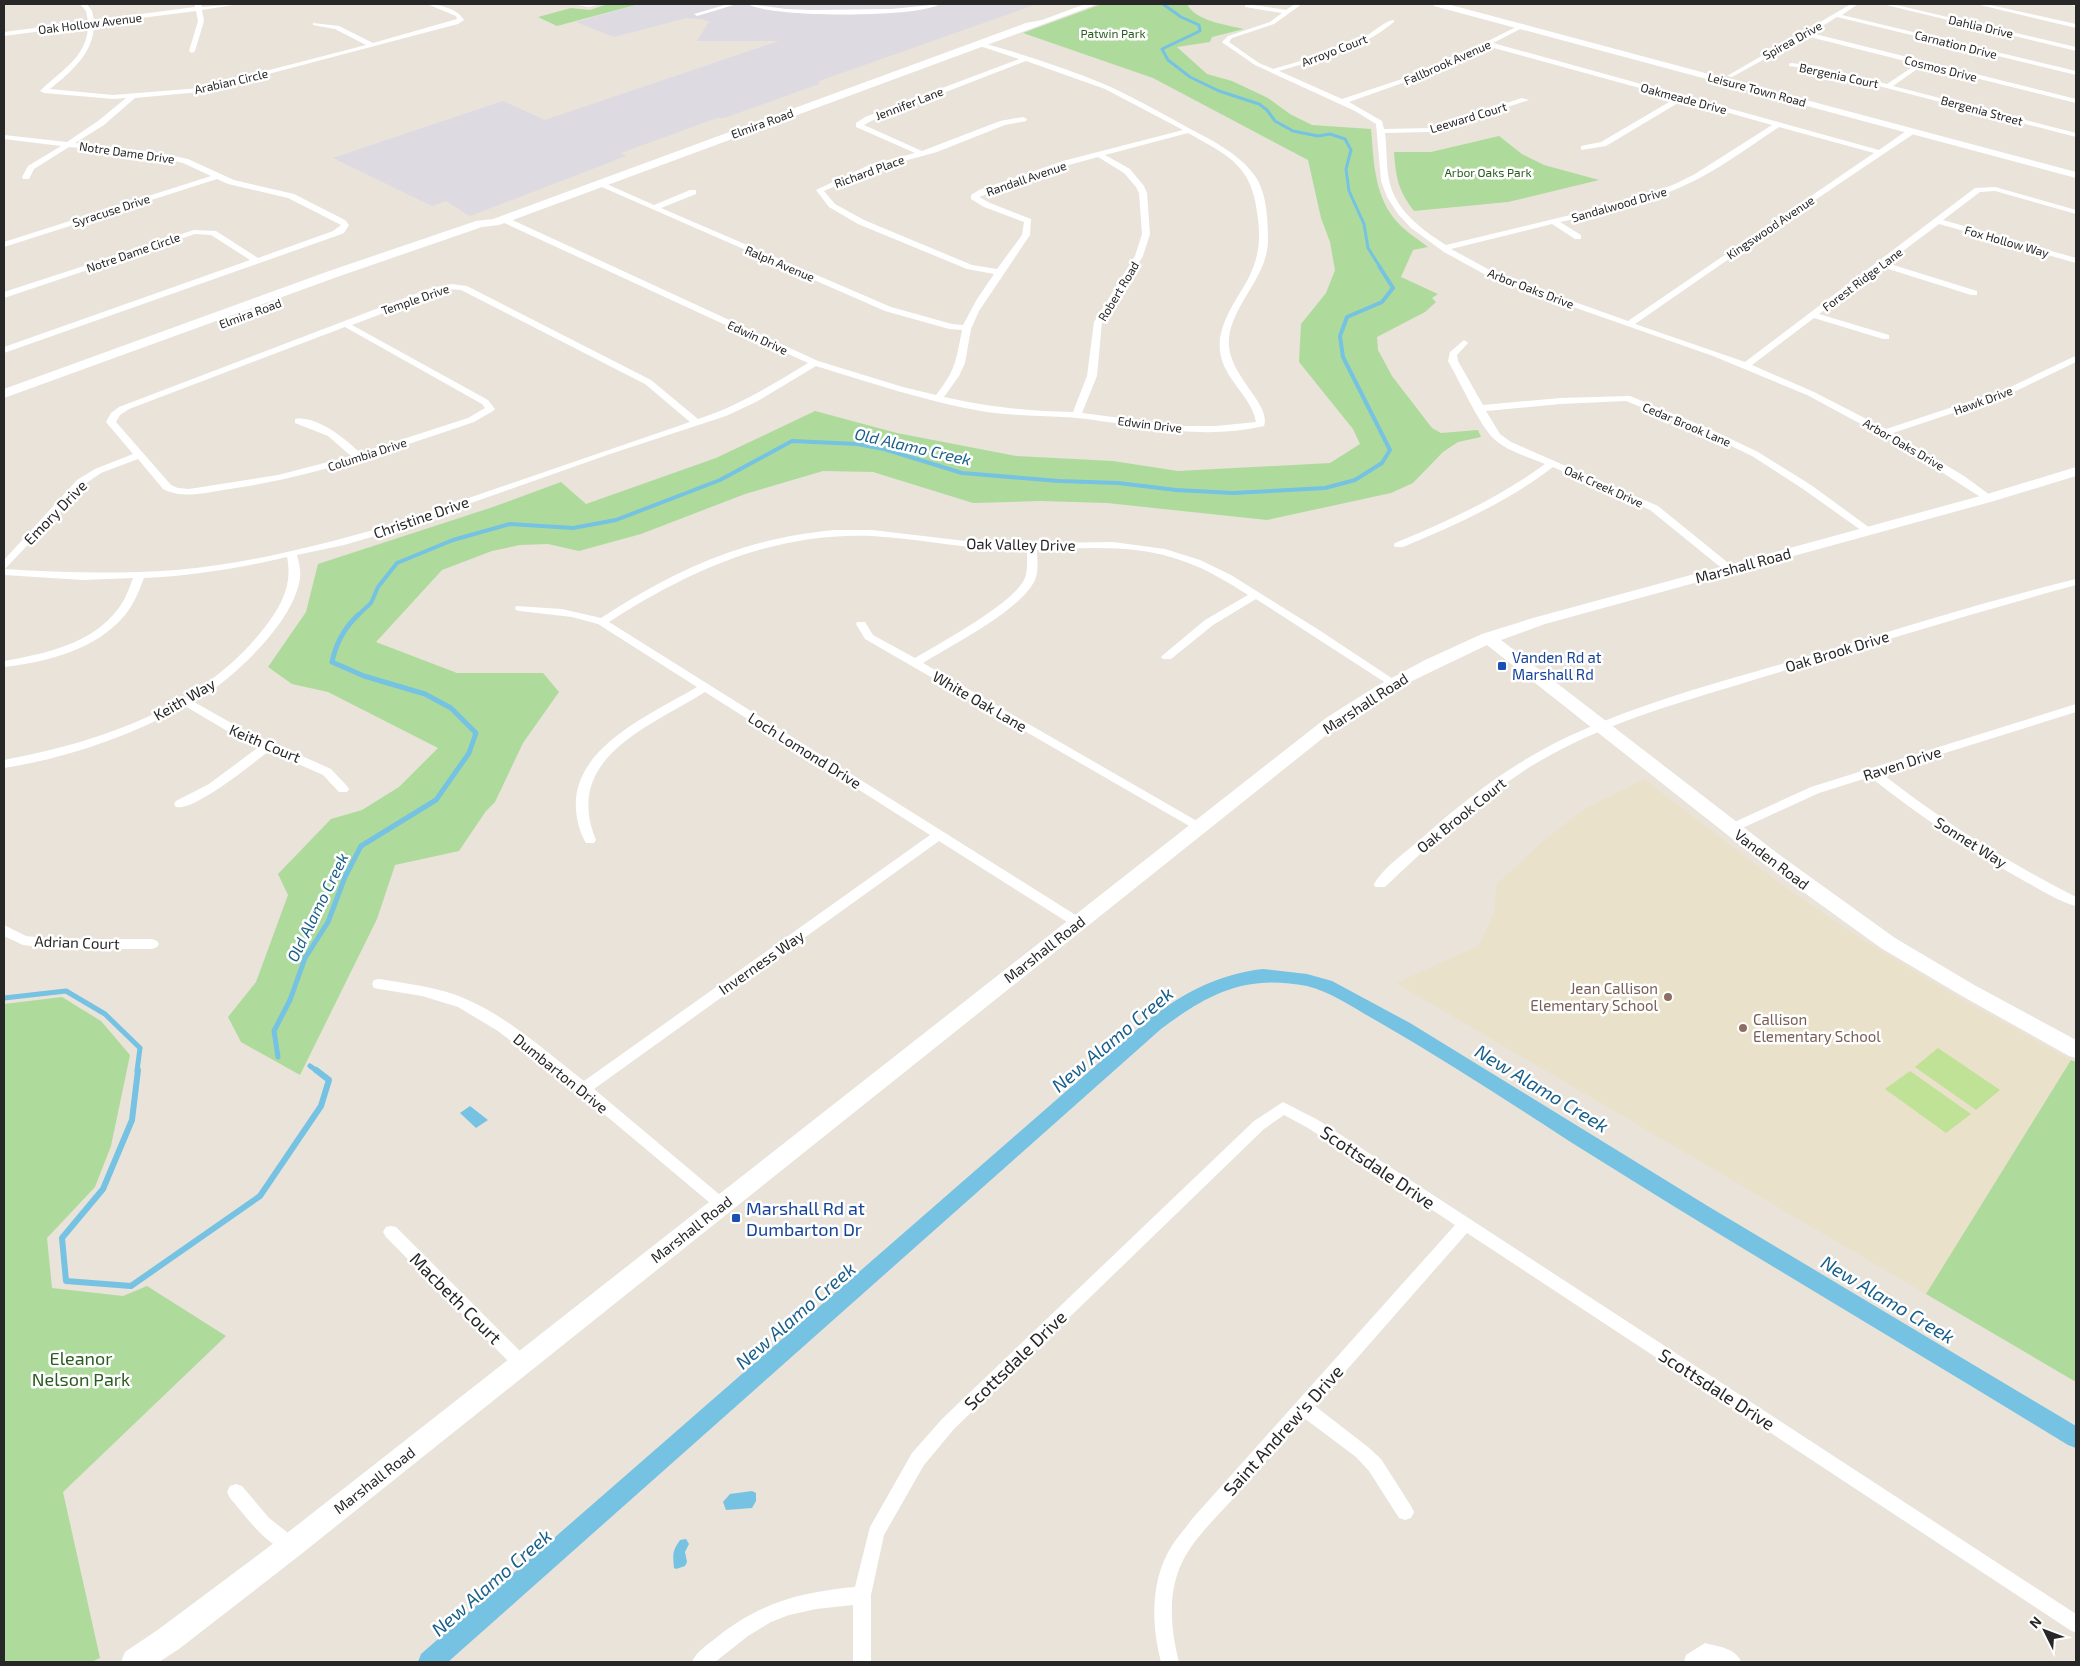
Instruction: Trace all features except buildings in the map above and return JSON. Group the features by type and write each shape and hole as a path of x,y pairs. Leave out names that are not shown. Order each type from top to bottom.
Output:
{"main road":[{"name":"Elmira Road","path":"4,394 342,271 480,224 499,220 599,184 979,44 1076,4"},
{"name":"Elmira Road","path":"1029,25 1044,22 1093,4"},
{"name":"Leisure Town Road","path":"1437,4 2076,175"},
{"name":"Leisure Town Road","path":"1459,4 2076,168"},
{"path":"1522,26 1562,31"},
{"path":"1624,54 1716,75 1730,76"},
{"path":"1912,131 1937,134 2017,153"},
{"name":"Elmira Road","path":"4,405 342,279 488,228 499,220"},
{"name":"Marshall Road","path":"135,1662 169,1639 291,1546 1332,722 1393,683 1421,668 1488,638 1574,610 1990,498 2076,471"},
{"name":"Vanden Road","path":"1488,638 1732,828 1888,943 1969,991 2076,1050"}],"street":[{"path":"83,4 89,11 92,22"},
{"name":"Oak Hollow Avenue","path":"4,34 198,6 236,4"},
{"name":"Arabian Circle","path":"92,22 92,35 85,51 66,72 44,91 94,96 132,97 173,94 221,85 461,20 458,15 430,4"},
{"path":"575,4 589,6 599,4"},
{"path":"697,14 734,4"},
{"path":"751,4 770,10 805,12 899,11 919,9 938,4"},
{"path":"1299,4 1266,26 1224,41 1237,52 1272,71 1370,115 1379,123 1381,131"},
{"name":"Spirea Drive","path":"1730,76 1854,4"},
{"name":"Dahlia Drive","path":"1885,4 2076,49"},
{"path":"1979,4 2076,26"},
{"path":"192,51 201,21 198,6"},
{"path":"1247,6 1288,12"},
{"name":"Carnation Drive","path":"1836,15 2076,73"},
{"name":"Arroyo Court","path":"1272,71 1350,46 1365,39 1392,21"},
{"path":"315,24 337,27 372,45"},
{"name":"Fallbrook Avenue","path":"1342,102 1434,70 1522,26"},
{"name":"Cosmos Drive","path":"1805,34 2076,101"},
{"name":"Edwin Drive","path":"499,220 815,363 937,399 1016,413 1076,416 1183,429 1216,429 1261,424 1261,416 1257,406 1234,374 1224,352 1226,330 1260,261 1264,245 1257,188 1244,168 1231,157 1189,131 1105,88 979,44"},
{"name":"Oakmeade Drive","path":"1488,44 1881,153"},
{"name":"Jennifer Lane","path":"921,153 859,125 868,119 1025,59"},
{"path":"1888,86 1922,63"},
{"name":"Bergenia Court","path":"1791,65 1817,68 1888,86"},
{"name":"Bergenia Street","path":"1888,86 2076,135"},
{"path":"26,177 31,168 101,123 132,97"},
{"path":"1584,148 1603,144 1682,98"},
{"name":"Leeward Court","path":"1381,131 1416,132 1430,130 1525,100"},
{"name":"Richard Place","path":"999,272 970,267 843,214 820,193 820,190 872,167 953,143 1003,123 1023,119"},
{"name":"Sandalwood Drive","path":"1445,248 1634,202 1678,186 1698,176 1779,124"},
{"name":"Randall Avenue","path":"937,399 953,379 962,361 966,328 986,290 1026,235 1028,221 987,205 974,197 982,192 1066,163 1189,131"},
{"name":"Arbor Oaks Drive","path":"1381,131 1385,182 1390,195 1400,211 1421,231 1445,248 1496,277 1745,366 1804,390 1887,432 1990,498"},
{"name":"Kingswood Avenue","path":"1629,324 1912,131"},
{"name":"Notre Dame Drive","path":"4,137 167,157 195,164 231,182 282,193 298,199 342,222 344,228 336,233 258,261"},
{"name":"Robert Road","path":"1076,416 1092,376 1098,322 1139,256 1146,234 1143,193 1140,186 1127,171 1100,155"},
{"name":"Syracuse Drive","path":"4,245 218,176"},
{"name":"Ralph Avenue","path":"599,184 888,309 920,319 966,328"},
{"name":"Forest Ridge Lane","path":"1745,366 1978,190 1995,189 2076,212"},
{"path":"654,208 694,192"},
{"name":"Fox Hollow Way","path":"1938,221 2076,262"},
{"path":"1554,222 1578,237"},
{"name":"Notre Dame Circle","path":"4,295 194,232 213,233 258,261"},
{"path":"4,350 258,261"},
{"path":"1881,264 1974,293"},
{"name":"Temple Drive","path":"114,414 444,286 454,285 464,288 648,382 697,423"},
{"path":"1814,315 1886,337"},
{"name":"Columbia Drive","path":"114,414 111,419 112,424 167,487 184,492 282,478 358,457 471,420 490,409 486,402 346,324"},
{"name":"Oak Creek Drive","path":"1464,343 1453,354 1453,361 1481,408 1489,426 1497,436 1508,444 1654,508 1728,568"},
{"name":"Hawk Drive","path":"1887,432 2008,392 2076,359"},
{"name":"Christine Drive","path":"4,572 83,578 139,576 239,565 292,554 388,529 697,423 747,403 815,363"},
{"name":"Cedar Brook Lane","path":"1481,408 1498,408 1560,401 1627,398 1707,431 1755,454 1807,487 1869,531"},
{"path":"298,421 322,427 333,433 358,457"},
{"name":"Emory Drive","path":"4,566 81,482 98,471 140,455"},
{"path":"1399,545 1478,512 1514,492 1552,463"},
{"name":"Oak Valley Drive","path":"602,622 639,598 694,568 750,546 781,539 855,532 990,546 1121,545 1156,550 1185,557 1209,568 1256,595 1393,683"},
{"name":"White Oak Lane","path":"1032,546 1029,581 1019,594 1005,606 915,663 1198,827"},
{"name":"Keith Way","path":"4,764 74,748 118,734 184,702 217,681 242,662 271,628 288,599 295,573 292,554"},
{"path":"4,664 62,651 94,635 119,615 128,602 139,576"},
{"name":"Oak Brook Drive","path":"1600,726 1647,709 1860,644 2076,582"},
{"path":"1166,657 1185,638 1217,616 1256,595"},
{"name":"Loch Lomond Drive","path":"520,608 586,616 602,622 1078,922"},
{"path":"861,624 869,637 915,663"},
{"path":"590,840 582,817 582,796 588,776 602,754 619,738 705,687"},
{"name":"Keith Court","path":"184,702 225,726 327,772 344,788"},
{"name":"Raven Drive","path":"1732,828 1815,790 2076,708"},
{"name":"Oak Brook Court","path":"1380,884 1459,812 1493,785 1551,750 1600,726"},
{"path":"180,804 213,787 269,745"},
{"name":"Sonnet Way","path":"1871,772 1916,808 1975,846 2076,902"},
{"name":"Inverness Way","path":"584,1089 940,835"},
{"name":"Adrian Court","path":"4,930 23,940 54,944 152,944"},
{"name":"Dumbarton Drive","path":"378,984 422,990 463,1003 503,1027 584,1089 721,1204"},
{"name":"Scottsdale Drive","path":"862,1662 862,1596 876,1534 896,1494 924,1452 948,1424 1259,1125 1283,1108 1313,1124 2076,1624"},
{"name":"Saint Andrew's Drive","path":"1170,1662 1164,1641 1163,1600 1169,1574 1178,1552 1198,1526 1466,1225"},
{"name":"Macbeth Court","path":"391,1232 522,1364"},
{"path":"1303,1408 1375,1465 1405,1512"},
{"path":"236,1492 263,1524 291,1546"},
{"path":"700,1662 723,1642 753,1622 789,1606 833,1598 862,1596"},
{"path":"1693,1662 1705,1652 1727,1658 1732,1662"}],"shaded area":[{"path":"640,4 1037,4 819,81 819,84 621,153 626,156 470,216 446,201 432,206 333,158 503,101 545,120 779,41 697,41 709,22 702,19 686,18 614,37 576,22"},
{"name":"Callison Elementary School","path":"1644,779 1785,887 1863,940 1956,996 2071,1060 1926,1294 1396,983 1478,946 1494,913 1497,884 1543,841 1586,808"}],"green space":[{"path":"608,4 639,4 557,26 538,17 571,8 590,10"},
{"name":"Patwin Park","path":"1102,4 1187,4 1197,15 1221,24 1244,29 1212,37 1210,42 1177,47 1207,74 1232,81 1268,98 1290,114 1312,125 1371,129 1377,180 1385,204 1391,215 1400,225 1428,247 1413,250 1401,277 1438,294 1432,298 1436,302 1425,312 1377,337 1378,350 1392,376 1432,428 1441,433 1478,430 1481,437 1458,442 1443,452 1413,483 1391,493 1267,520 1107,503 1041,501 973,503 873,472 823,471 745,494 641,534 579,551 548,544 520,545 492,551 442,570 376,642 457,673 543,673 559,692 523,743 495,802 486,811 459,851 395,865 377,919 300,1075 241,1042 228,1017 256,982 288,895 278,874 331,819 362,810 399,787 438,748 328,692 292,684 268,667 306,612 318,564 493,507 561,482 586,504 716,458 815,411 897,433 1016,456 1113,461 1178,471 1330,463 1360,444 1353,429 1299,362 1301,324 1326,293 1335,270 1330,242 1321,218 1308,160 1153,78 1023,33"},
{"name":"Arbor Oaks Park","path":"1499,136 1522,154 1544,165 1599,180 1508,202 1414,211 1404,197 1399,183 1394,152 1431,152"},
{"name":"Eleanor Nelson Park","path":"62,997 101,1021 130,1055 111,1146 95,1187 47,1238 52,1288 123,1296 147,1286 226,1336 63,1492 100,1658 91,1662 4,1662 4,1004"},
{"path":"1938,1048 2000,1090 1976,1110 1915,1067"},
{"path":"2071,1060 2076,1062 2076,1382 1926,1294"},
{"path":"1910,1071 1971,1114 1946,1133 1885,1089"}],"water":[{"path":"470,1106 488,1120 476,1128 460,1113"},
{"path":"752,1491 756,1493 756,1501 752,1508 726,1510 723,1502 730,1494"},
{"path":"686,1539 689,1544 685,1552 687,1562 685,1566 676,1569 674,1568 674,1550 680,1540"}],"waterway":[{"name":"Old Alamo Creek","path":"1163,4 1181,17 1199,25 1200,31 1162,49 1168,60 1190,77 1219,91 1259,104 1267,110 1275,121 1293,131 1318,136 1330,134 1345,139 1351,150 1346,169 1349,191 1364,224 1368,248 1380,267"},
{"name":"Old Alamo Creek","path":"358,615 371,603 378,587 397,563 453,540 510,524 573,528 616,520 720,480 792,441 857,444 884,449 962,473 1059,481 1118,483 1176,490 1233,493 1325,488 1355,480 1382,463 1390,450 1343,357 1340,336 1347,317 1382,302 1393,288 1379,266"},
{"name":"Old Alamo Creek","path":"278,1057 274,1031 290,1000 305,958 328,922 345,877 361,846 436,800 469,753 476,733 451,708 425,694 364,676 332,662 341,636 358,615"},
{"name":"New Alamo Creek","path":"430,1662 1155,1024 1190,999 1225,982 1244,978 1284,976 1307,980 1326,986 1353,999 1453,1057 1699,1211 2076,1438"},
{"name":"Old Alamo Creek","path":"4,998 66,991 105,1014 140,1048 137,1071"},
{"name":"Old Alamo Creek","path":"310,1066 317,1071"},
{"name":"Old Alamo Creek","path":"138,1070 132,1120 103,1189 62,1238 66,1281 131,1286 260,1196 321,1106 329,1080 316,1070"}],"place":[{"name":"Vanden Rd at Marshall Rd","path":"1502,666"},
{"name":"Jean Callison Elementary School","path":"1668,997"},
{"name":"Callison Elementary School","path":"1743,1028"},
{"name":"Marshall Rd at Dumbarton Dr","path":"736,1218"}]}
